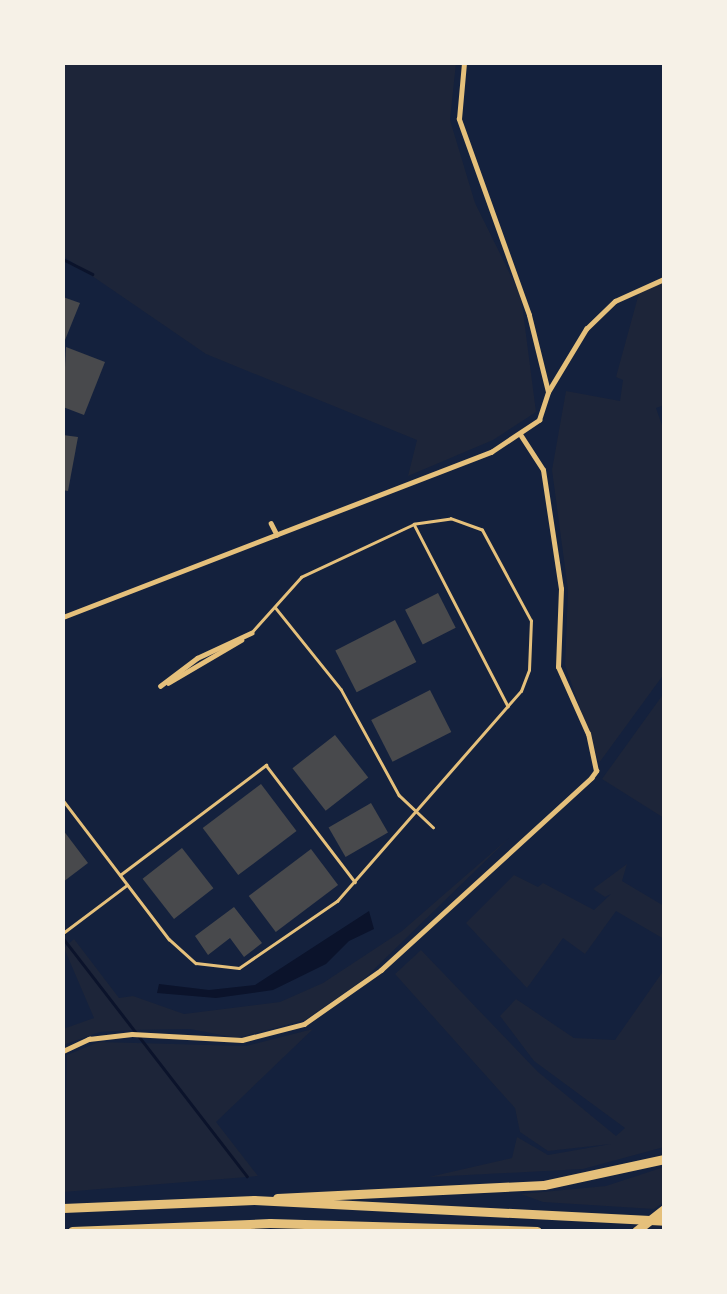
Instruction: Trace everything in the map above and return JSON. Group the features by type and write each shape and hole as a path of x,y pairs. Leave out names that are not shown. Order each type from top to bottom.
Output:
{"highway":[{"path":"63,1208 544,1185 664,1159"},
{"path":"254,1200 664,1221"},
{"path":"636,1231 664,1209"},
{"path":"72,1231 270,1223 537,1231"}],"street":[{"path":"464,63 459,119 520,283 548,392"},
{"path":"63,617 521,436 539,419 548,392 586,329 615,301 664,279"},
{"path":"63,1051 89,1039 132,1034 274,1035 336,1006 596,771 588,734 558,667 561,589 543,470 521,436"},
{"path":"271,523 276,535"},
{"path":"251,633 207,663 160,686 197,658 251,633"}],"lane":[{"path":"63,800 183,953 227,968 266,955 355,883 508,706 528,679 534,631 493,544 469,522 414,524 301,577 251,633"},
{"path":"414,524 508,706"},
{"path":"275,607 341,689 382,768 433,827"},
{"path":"120,875 266,765 355,883"},
{"path":"63,933 127,885"}],"shaded area":[{"path":"63,63 456,63 450,120 475,203 521,296 536,412 493,440 408,476 417,440 206,354 63,256"},
{"path":"664,282 664,405 656,408 664,431 664,674 599,763 565,665 568,590 552,470 566,391 620,401 623,380 616,377 639,293"},
{"path":"664,693 664,818 602,779"},
{"path":"509,838 363,980 305,1020 237,1038 190,1029 132,1030 100,1032 63,1045 63,1029 94,1018 64,948 74,939 119,998 133,996 184,1014 280,1002 323,983 402,931"},
{"path":"627,864 622,881 664,906 664,939 616,911 585,954 563,938 527,988 466,923 514,875 538,887 543,883 594,910 611,894 605,897 593,889"},
{"path":"369,911 374,929 349,941 326,964 273,990 216,998 157,993 159,984 209,990 255,985"},
{"path":"421,950 538,1072 616,1136 625,1128 534,1061 500,1016 516,999 574,1038 615,1040 664,970 664,1147 583,1169 429,1177 512,1158 517,1137 548,1155 611,1144 548,1151 520,1132 515,1108 395,974"},
{"path":"313,1029 216,1122 258,1176 63,1192 67,1055 99,1042 246,1046"},
{"path":"664,1167 664,1202 654,1209 543,1202 521,1194 606,1186"}],"building":[{"path":"63,297 80,303 63,345"},
{"path":"66,347 105,362 84,415 63,407"},
{"path":"63,435 78,437 68,491 63,490"},
{"path":"438,593 456,628 423,645 405,610"},
{"path":"395,620 416,662 357,692 335,650"},
{"path":"430,690 451,732 393,762 371,720"},
{"path":"335,735 368,778 326,811 292,768"},
{"path":"261,784 297,831 238,875 203,828"},
{"path":"371,803 388,832 346,857 329,828"},
{"path":"63,830 88,863 63,882"},
{"path":"182,848 213,888 174,919 143,879"},
{"path":"311,849 338,885 276,932 249,896"},
{"path":"234,907 262,943 244,957 230,938 208,955 195,936"}],"waterway":[{"path":"63,259 92,274"},
{"path":"63,938 247,1176"}]}
